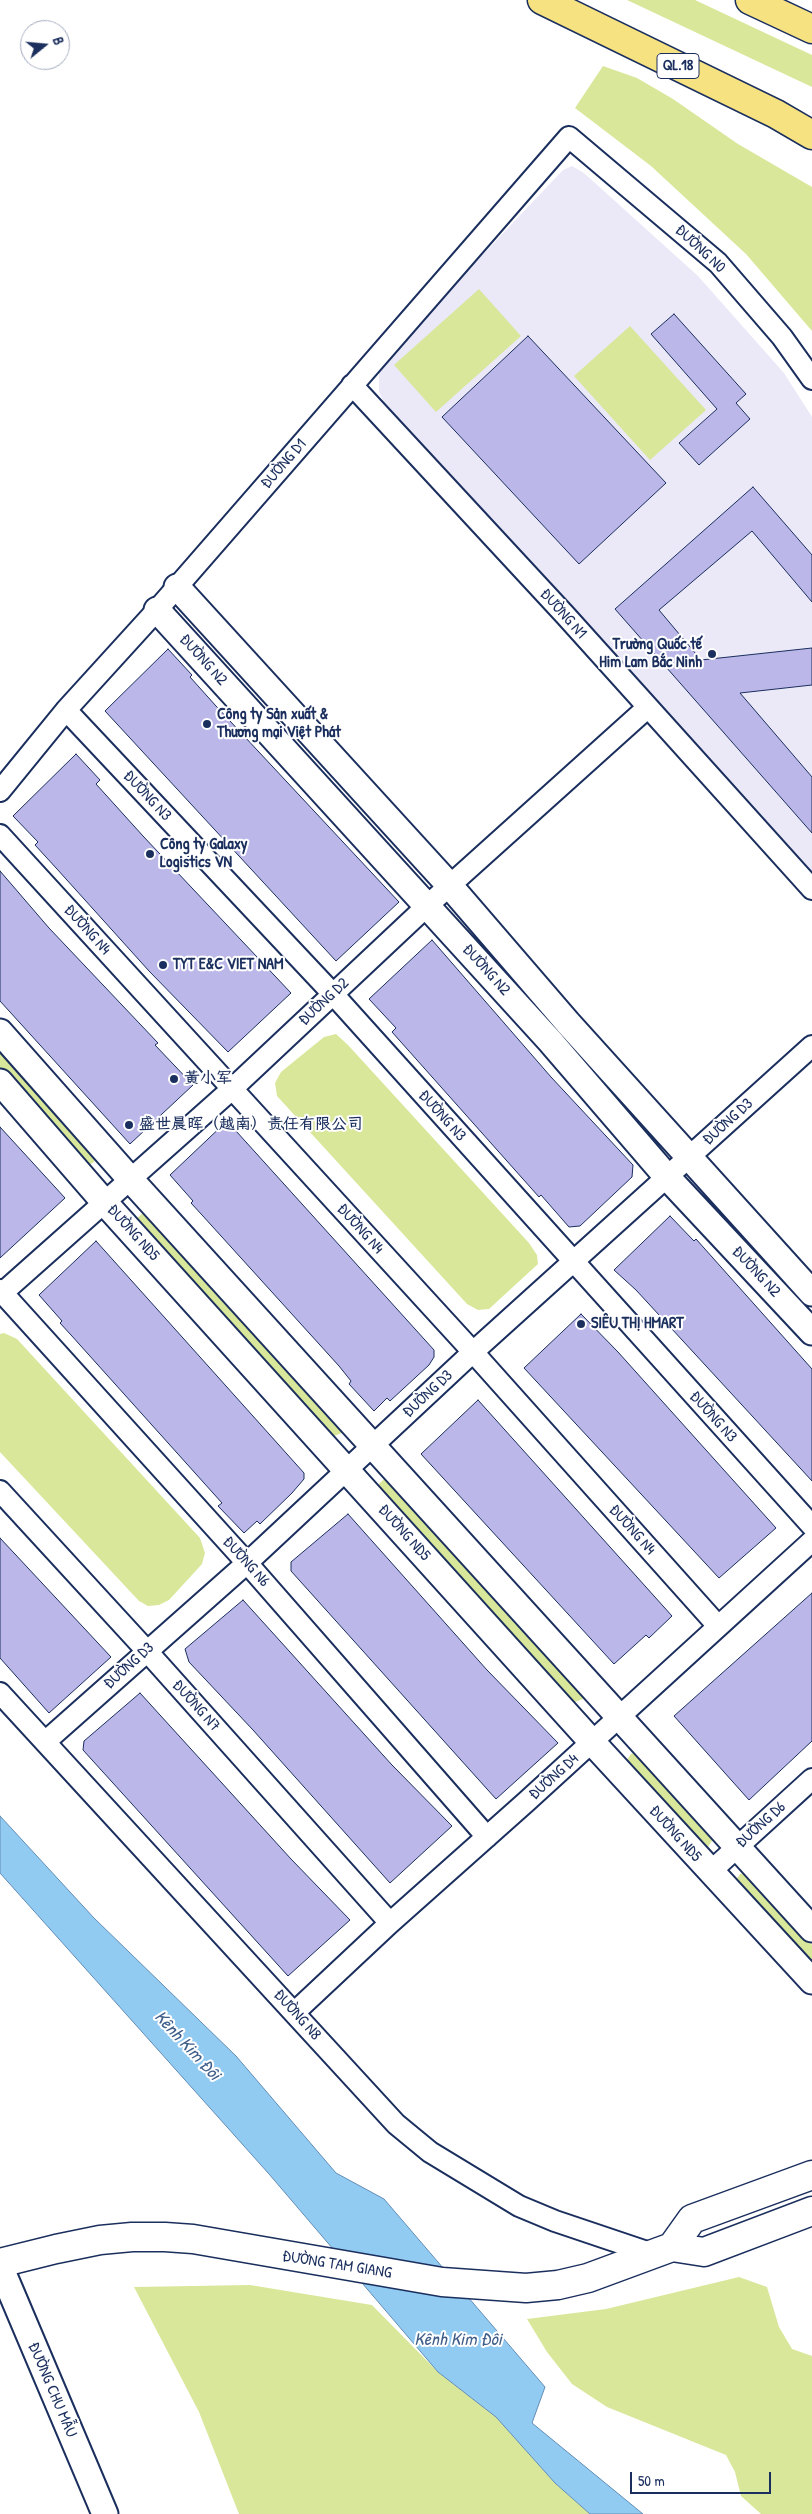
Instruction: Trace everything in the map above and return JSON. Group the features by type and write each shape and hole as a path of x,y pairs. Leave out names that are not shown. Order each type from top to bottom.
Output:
{"highway":[{"name":"QL.18","path":"542,0 776,114 812,135"},
{"path":"570,0 812,112"},
{"path":"750,0 812,29"}],"main road":[{"path":"662,2250 692,2218 812,2175"},
{"name":"ĐƯỜNG TAM GIANG","path":"0,2265 56,2249 132,2237 193,2239 312,2261 465,2284 526,2288 558,2285 588,2278 662,2250 704,2252 812,2211"}],"street":[{"name":"ĐƯỜNG N0","path":"569,137 718,264 782,337 812,379"},
{"name":"ĐƯỜNG D1","path":"0,791 66,710 158,610 569,137"},
{"name":"ĐƯỜNG N1","path":"352,385 812,889"},
{"name":"ĐƯỜNG N2","path":"177,587 450,886 568,1023 812,1292"},
{"name":"ĐƯỜNG N2","path":"158,610 428,905 550,1041 667,1177 812,1332"},
{"name":"ĐƯỜNG D2","path":"1,1293 232,1089 428,905 648,708"},
{"name":"ĐƯỜNG N3","path":"66,710 333,994 573,1263 812,1526"},
{"path":"291,757 313,736"},
{"name":"ĐƯỜNG N4","path":"0,835 473,1352 718,1626"},
{"path":"550,1041 568,1023"},
{"path":"0,1032 130,1180 374,1445 812,1929"},
{"name":"ĐƯỜNG D3","path":"45,1742 146,1650 247,1563 473,1352 812,1046"},
{"name":"ĐƯỜNG ND5","path":"0,1082 105,1203 710,1872 812,1981"},
{"path":"791,1309 812,1292"},
{"name":"ĐƯỜNG N6","path":"1,1293 247,1563 487,1838"},
{"name":"ĐƯỜNG N7","path":"0,1492 146,1650 390,1923"},
{"name":"ĐƯỜNG D4","path":"295,2012 390,1923 487,1838 812,1542"},
{"name":"ĐƯỜNG N8","path":"0,1693 396,2124 430,2152 519,2206 555,2221 662,2250"},
{"name":"ĐƯỜNG D6","path":"710,1872 812,1779"},
{"name":"ĐƯỜNG CHU MẪU","path":"0,2265 105,2514"}],"shaded area":[{"name":"Trường Quốc tế Him Lam Bắc Ninh","path":"572,166 584,173 698,276 784,373 812,417 812,874 387,409 379,392 379,364 563,170"}],"green space":[{"path":"627,0 695,0 812,55 812,87"},
{"path":"603,66 637,78 673,99 738,144 812,187 812,331 746,254 651,166 575,108"},
{"path":"479,289 521,336 436,412 394,365"},
{"path":"630,326 706,410 650,460 574,376"},
{"path":"336,1034 529,1243 537,1255 538,1264 489,1309 478,1310 467,1304 277,1096 275,1083 281,1072 324,1037"},
{"path":"0,1050 86,1146 95,1158 94,1162 89,1165 82,1162 0,1073"},
{"path":"143,1213 148,1214 341,1427 342,1433 334,1436 329,1433 140,1225 137,1218"},
{"path":"4,1333 17,1339 200,1538 205,1553 202,1564 169,1600 159,1605 148,1606 139,1601 0,1452 0,1334"},
{"path":"384,1479 389,1480 582,1694 583,1699 575,1702 570,1699 381,1491 378,1485"},
{"path":"635,1753 713,1839 708,1847 702,1848 626,1761 631,1754"},
{"path":"740,1874 748,1874 812,1945 812,1969 735,1881"},
{"path":"739,2277 767,2287 779,2327 792,2349 812,2356 812,2514 761,2514 741,2496 735,2472 726,2455 607,2407 572,2384 547,2352 527,2319 606,2309"},
{"path":"250,2285 372,2305 438,2372 496,2417 555,2483 590,2514 239,2514 199,2412 134,2287"}],"water":[{"name":"Kênh Kim Đôi","path":"0,1816 94,1918 236,2056 336,2173 384,2199 545,2387 532,2423 643,2514 590,2514 555,2483 496,2417 438,2372 269,2174 0,1873"}],"building":[{"path":"674,314 746,394 736,403 750,419 699,465 679,443 717,409 651,334"},
{"path":"528,336 666,483 579,564 442,417"},
{"path":"753,487 812,555 812,602 752,531 659,610 701,660 812,648 812,685 740,693 812,777 812,833 615,609"},
{"path":"168,649 192,675 190,677 216,706 399,902 336,961 105,711"},
{"path":"76,754 100,780 96,784 291,993 228,1052 149,971 35,845 38,842 13,816"},
{"path":"0,871 49,928 158,1043 155,1045 193,1085 130,1144 0,1001"},
{"path":"432,940 551,1077 633,1165 632,1177 580,1226 569,1227 541,1195 539,1197 392,1032 396,1028 369,999"},
{"path":"227,1121 434,1350 434,1357 429,1365 390,1401 387,1398 374,1411 349,1384 351,1381 339,1366 191,1203 193,1201 170,1175"},
{"path":"0,1127 65,1198 0,1258"},
{"path":"670,1216 694,1241 696,1239 812,1369 812,1481 636,1290 614,1270"},
{"path":"96,1241 304,1473 304,1479 292,1493 260,1524 257,1521 244,1533 218,1506 222,1503 60,1323 62,1321 39,1295"},
{"path":"581,1314 618,1352 776,1528 719,1578 524,1368"},
{"path":"478,1400 672,1616 649,1638 646,1635 614,1664 421,1454"},
{"path":"348,1514 487,1670 558,1743 496,1799 291,1571 291,1562"},
{"path":"0,1538 111,1657 49,1713 0,1658"},
{"path":"812,1593 812,1741 749,1800 674,1716"},
{"path":"243,1600 392,1765 452,1826 390,1883 253,1730 189,1662 185,1649"},
{"path":"140,1693 291,1859 350,1920 288,1976 83,1750 84,1741"}],"place":[{"name":"Trường Quốc tế Him Lam Bắc Ninh","path":"712,654"},
{"name":"Công ty Sản xuất & Thương mại Việt Phát","path":"207,724"},
{"name":"Công ty Galaxy Logistics VN","path":"150,854"},
{"name":"TYT E&C VIET NAM","path":"163,965"},
{"name":"黄小军","path":"174,1079"},
{"name":"盛世晨晖（越南）责任有限公司","path":"129,1125"},
{"name":"SIÊU THỊ HMART","path":"581,1324"}]}
